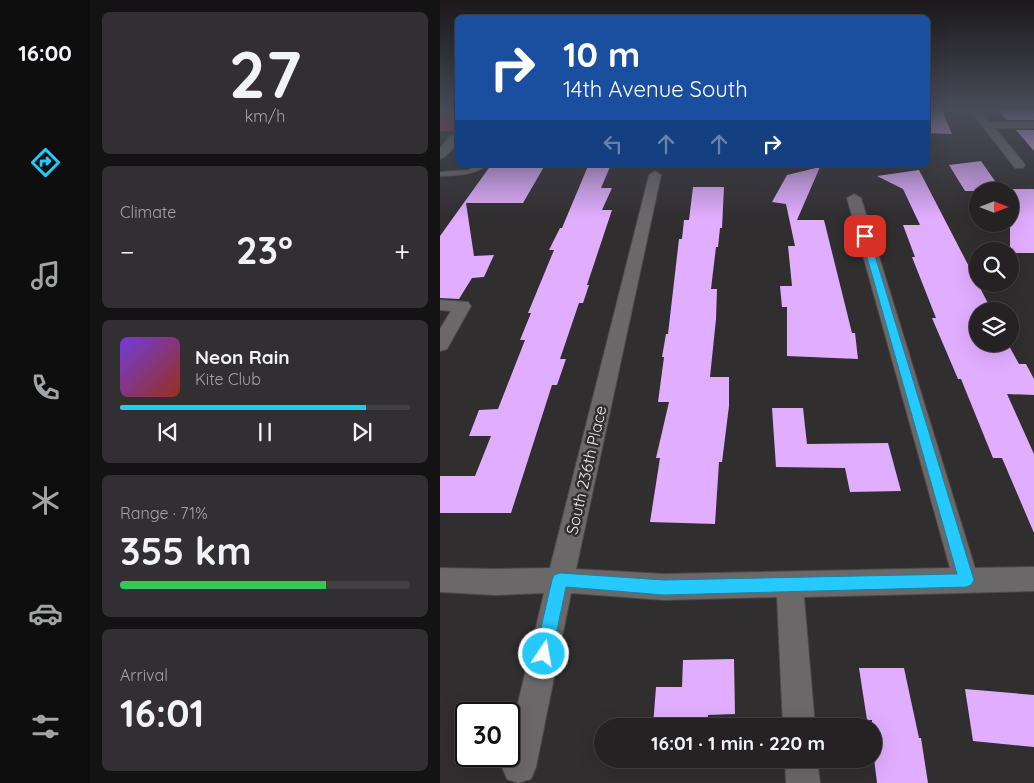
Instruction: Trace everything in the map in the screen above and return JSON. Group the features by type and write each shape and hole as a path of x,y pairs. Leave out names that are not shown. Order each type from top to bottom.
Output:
{"street":[{"path":"440,155 449,145"},
{"path":"1002,145 1019,166"},
{"name":"South 236th Place","path":"520,762 560,580 655,175"},
{"path":"854,198 966,580"},
{"path":"440,305 462,306 440,345"},
{"path":"440,580 496,582 560,580 664,588 1034,579"},
{"path":"790,585 798,718"},
{"path":"802,768 803,783"}],"lane":[{"path":"440,174 467,173 481,167"}],"building":[{"path":"1028,145 1034,145 1034,151"},
{"path":"981,161 996,182 969,182 969,191 965,191 949,165"},
{"path":"490,167 544,167 523,203 466,203 474,256 494,255 484,277 472,278 459,299 440,298 440,236"},
{"path":"588,167 610,167 601,188 612,188 602,210 612,210 587,285 589,285 583,303 579,303 560,359 566,359 557,385 552,385 511,513 440,513 440,476 475,476 491,436 469,436 479,410 498,409 525,340 520,340 531,313 528,313 554,250 549,250 560,228 562,228"},
{"path":"820,167 797,220 824,220 852,333 855,333 858,359 787,356 787,307 782,307 780,286 792,286 788,246 795,246 786,204 772,202 787,175"},
{"path":"919,170 969,267 969,292 982,292 987,302 969,302 969,352 1012,352 1019,364 1026,364 1034,379 1034,395 1007,394 1034,454 1034,533 1002,458 993,458 961,379 958,379 932,318 936,318 912,257 915,257 903,225 920,225 903,189 877,176"},
{"path":"693,187 724,187 722,228 720,228 718,247 716,247 711,289 717,289 710,377 729,377 729,406 722,462 719,462 715,524 650,522 660,458 656,458 669,402 658,402 664,357 662,357 666,334 668,334 679,239 682,239 684,220 689,220"},
{"path":"1019,189 1034,189 1034,253 1019,253 1019,242 1010,242 1010,232 1019,232"},
{"path":"772,408 803,408 807,444 888,443 901,491 850,492 845,468 776,467"},
{"path":"734,659 735,714 708,715 708,718 654,718 656,687 682,687 683,660"},
{"path":"859,668 904,668 919,738 921,738 928,783 877,783 875,768 882,768 882,718 867,718"},
{"path":"965,689 1034,695 1034,747 973,741"}],"route":[{"path":"544,654 560,580 664,588 966,580 865,236"}]}
